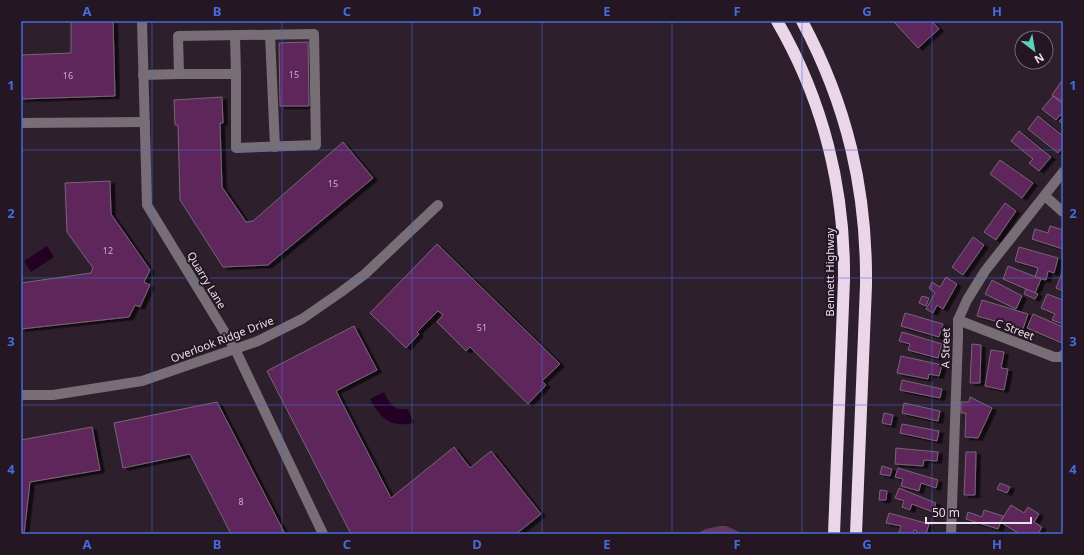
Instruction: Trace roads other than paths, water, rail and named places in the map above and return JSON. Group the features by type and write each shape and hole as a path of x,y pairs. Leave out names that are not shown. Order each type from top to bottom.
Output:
{"highway":[{"name":"Bennett Highway","path":"777,21 795,54 819,115 836,177 843,229 844,280 834,534"},
{"path":"802,21 820,58 839,106 859,182 863,214 866,259 866,304 856,534"}],"street":[{"name":"Quarry Lane","path":"142,21 147,205 235,349 323,534"},
{"path":"179,74 178,36 314,34 316,145 236,148 235,36"},
{"path":"270,35 275,147"},
{"path":"143,75 236,74"},
{"path":"21,124 145,122"},
{"name":"A Street","path":"953,533 958,320 967,300 985,271 1063,172"},
{"path":"1045,196 1063,212"},
{"name":"Overlook Ridge Drive","path":"21,395 53,395 142,381 258,341 302,319 364,274 438,205"},
{"name":"C Street","path":"958,320 1054,357 1061,357 1063,355"}]}
